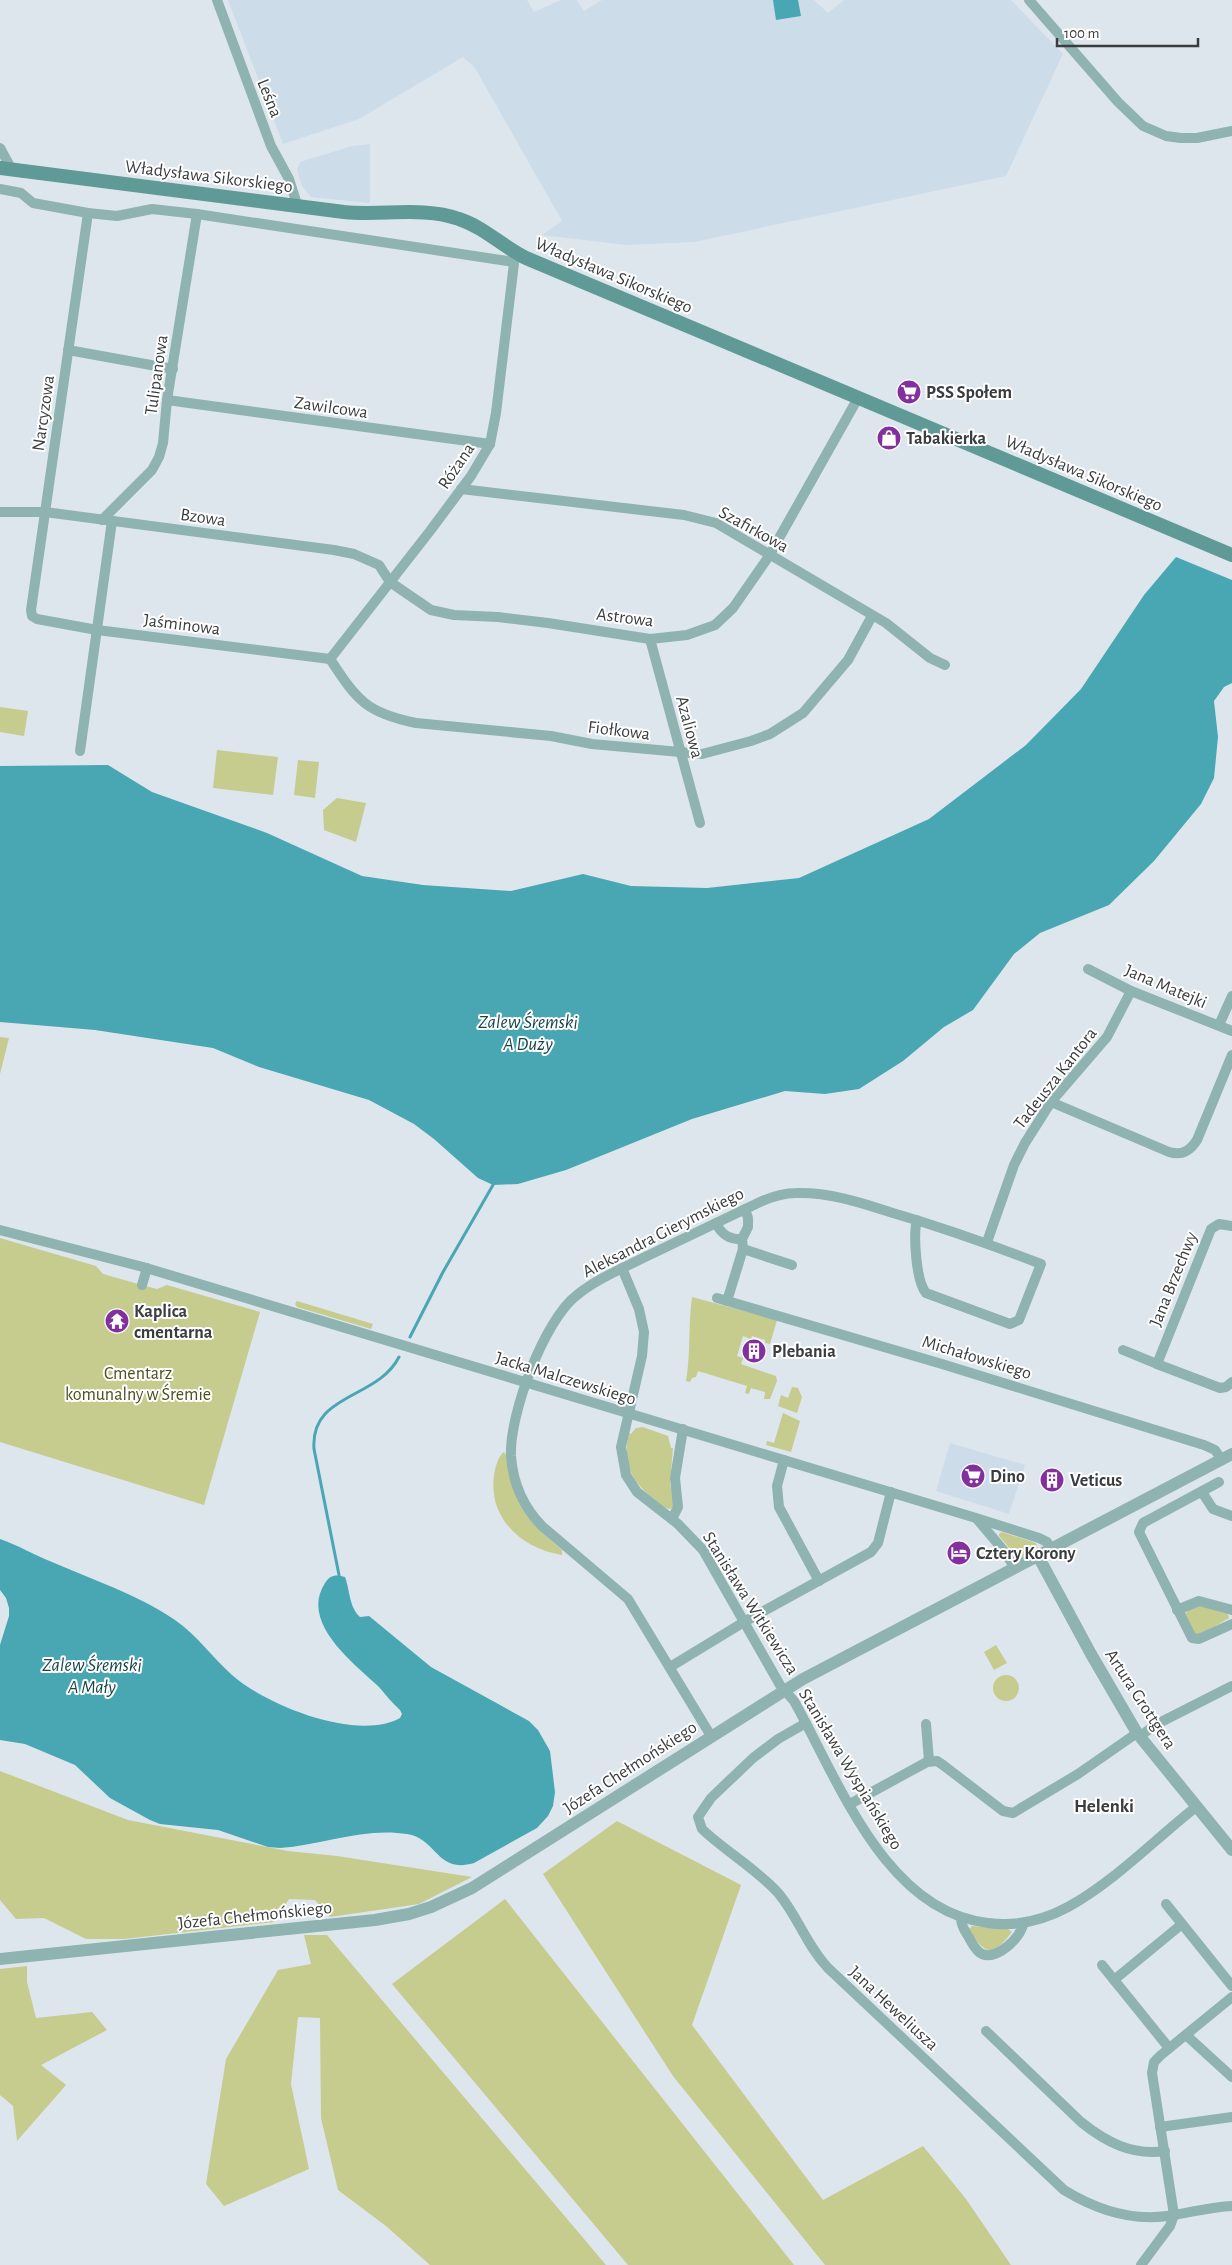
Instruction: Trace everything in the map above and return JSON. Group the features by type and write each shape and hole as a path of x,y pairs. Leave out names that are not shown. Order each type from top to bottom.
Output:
{"main road":[{"name":"Władysława Sikorskiego","path":"6,169 363,214 422,212 443,214 474,225 515,257 1232,555"}],"street":[{"name":"Leśna","path":"217,0 272,146 289,179 296,206"},
{"path":"1029,0 1118,102 1143,126 1173,138 1197,138 1232,130"},
{"path":"0,148 6,169"},
{"name":"Władysława Sikorskiego","path":"0,189 21,193 33,204 88,213 118,216 152,209 515,257"},
{"name":"Narcyzowa","path":"32,616 31,610 88,213"},
{"name":"Tulipanowa","path":"107,520 152,470 160,457 167,400 197,214"},
{"name":"Różana","path":"330,659 461,488 490,444 496,420 515,257"},
{"path":"68,350 173,369"},
{"name":"Astrowa","path":"390,582 431,610 454,615 498,617 548,623 650,639 687,635 715,625 734,608 769,556 858,398"},
{"name":"Zawilcowa","path":"167,400 490,444"},
{"name":"Szafirkowa","path":"461,488 684,515 716,523 769,556 886,623 930,658 945,665"},
{"name":"Bzowa","path":"0,512 45,512 354,554 379,565 390,582"},
{"path":"80,751 98,630 107,520"},
{"name":"Jaśminowa","path":"32,616 38,619 98,630 330,659"},
{"name":"Fiołkowa","path":"330,659 352,692 359,699 376,712 395,719 416,723 551,736 592,744 702,754 770,734 803,713 848,660 872,616"},
{"name":"Azaliowa","path":"650,639 700,823"},
{"name":"Jana Matejki","path":"1088,969 1132,991 1232,1031"},
{"name":"Tadeusza Kantora","path":"987,1242 1014,1165 1038,1121 1051,1102 1102,1044 1132,991"},
{"path":"1219,1025 1232,996"},
{"path":"1051,1102 1166,1150 1178,1154 1182,1153 1191,1148 1197,1140 1232,1055"},
{"name":"Aleksandra Gierymskiego","path":"711,1736 628,1600 543,1527 531,1515 523,1500 513,1472 511,1448 514,1426 527,1383 545,1338 560,1312 584,1290 622,1268 745,1209 777,1196 804,1193 844,1199 918,1220 987,1242 1041,1264 1019,1320 1013,1324 998,1320 929,1295 924,1291 915,1240 918,1220"},
{"path":"743,1244 748,1222 745,1209"},
{"path":"716,1223 726,1236 792,1265"},
{"name":"Jana Brzechwy","path":"1157,1364 1211,1229 1219,1224 1232,1226"},
{"name":"Jacka Malczewskiego","path":"0,1230 147,1268 891,1492 1040,1538 1047,1542 1051,1549"},
{"name":"Michałowskiego","path":"743,1244 722,1299 960,1369 1204,1445 1227,1457"},
{"path":"142,1285 147,1268"},
{"name":"Stanisława Witkiewicza","path":"622,1268 639,1309 644,1332 642,1356 621,1448 626,1475 637,1492 672,1519 703,1550 780,1685 785,1690"},
{"path":"1123,1350 1217,1387 1226,1387 1232,1382"},
{"path":"672,1519 678,1507 674,1484 678,1448 683,1430"},
{"name":"Józefa Chełmońskiego","path":"0,1959 368,1921 420,1911 444,1902 487,1879 785,1690 1227,1457"},
{"path":"784,1460 777,1486 779,1507 819,1581"},
{"path":"1219,1482 1146,1521 1139,1530 1141,1538 1189,1634 1194,1639 1202,1638 1232,1624"},
{"path":"670,1667 744,1622 867,1555 876,1547 891,1492"},
{"path":"1202,1492 1212,1509 1232,1516"},
{"path":"976,1518 1004,1551 1015,1568"},
{"name":"Artura Grottgera","path":"1038,1556 1090,1654 1138,1734 1232,1850"},
{"path":"1177,1610 1199,1601 1232,1610"},
{"path":"850,1804 929,1761 940,1763 1003,1811 1014,1813 1138,1734 1232,1686"},
{"name":"Stanisława Wyspiańskiego","path":"785,1690 790,1694 871,1839 900,1879 934,1905 961,1918 982,1923 1023,1924 1051,1915 1078,1901 1196,1806"},
{"name":"Jana Heweliusza","path":"806,1723 770,1745 727,1782 699,1813 698,1821 702,1829 780,1896 813,1950 828,1968 1058,2185 1085,2201 1116,2213 1147,2217 1174,2215"},
{"path":"926,1724 929,1761"},
{"path":"1166,1904 1232,1986"},
{"path":"961,1918 961,1924 972,1942 978,1951 985,1955 995,1954 1002,1950 1022,1930 1023,1924"},
{"path":"1114,1980 1182,1924"},
{"path":"1102,1965 1169,2048"},
{"path":"1141,2265 1170,2226 1174,2215 1152,2069 1156,2060 1169,2048 1232,1998"},
{"path":"986,2031 1081,2122 1096,2133 1114,2144 1131,2150 1164,2151"},
{"path":"1186,2035 1232,2077"},
{"path":"1160,2127 1232,2117"},
{"path":"1174,2215 1232,2206"}],"shaded area":[{"path":"228,0 527,0 534,12 561,0 577,0 584,11 602,0 814,0 828,13 844,0 1011,0 1063,54 1006,176 694,242 626,245 542,235 562,221 475,68 463,57 359,119 283,144"},
{"path":"370,144 370,203 311,197 302,186 297,170 300,162 352,146"},
{"path":"950,1443 1025,1465 1009,1514 936,1491"}],"green space":[{"path":"0,707 28,711 24,736 0,732"},
{"path":"217,750 278,757 273,795 213,788"},
{"path":"298,760 319,762 315,798 294,795"},
{"path":"337,798 366,803 356,842 324,830 323,810"},
{"path":"0,1037 9,1038 0,1074"},
{"name":"Cmentarz komunalny w Śremie","path":"0,1238 96,1266 103,1274 157,1289 167,1285 260,1312 204,1505 0,1442"},
{"path":"692,1297 777,1320 770,1344 765,1343 765,1340 752,1336 751,1339 743,1336 737,1356 743,1358 741,1364 776,1376 777,1381 770,1399 764,1399 765,1392 751,1388 749,1394 745,1393 747,1386 698,1371 696,1377 692,1378 690,1382 686,1381"},
{"path":"297,1301 373,1324 371,1329 297,1307 295,1304"},
{"path":"792,1387 798,1388 802,1397 797,1413 778,1406 781,1395 788,1398"},
{"path":"783,1413 800,1421 791,1452 766,1445 767,1441 774,1443"},
{"path":"643,1427 668,1436 671,1448 673,1448 670,1483 674,1506 670,1509 665,1508 646,1492 639,1485 630,1470 627,1453 629,1433 631,1434 636,1428"},
{"path":"504,1452 510,1466 515,1493 523,1510 541,1531 562,1550 562,1555 547,1552 521,1538 502,1518 496,1505 494,1476 500,1456"},
{"path":"1002,1532 1036,1543 1038,1548 1020,1558 1017,1557 999,1536"},
{"path":"1197,1605 1228,1614 1229,1618 1202,1634 1195,1634 1185,1613"},
{"path":"996,1645 1007,1663 994,1670 984,1652"},
{"path":"1006,1675 1015,1679 1019,1688 1015,1697 1006,1701 997,1697 993,1688 997,1679"},
{"path":"0,1771 128,1820 288,1851 337,1856 472,1877 419,1904 330,1917 315,1900 289,1899 274,1922 124,1939 86,1939 44,1918 16,1919 0,1900"},
{"path":"617,1821 741,1885 692,2025 823,2200 923,2146 966,2199 1011,2265 825,2265 673,2076 543,1874"},
{"path":"505,1899 794,2265 628,2265 392,1984"},
{"path":"972,1926 1008,1929 1012,1932 999,1946 989,1950 984,1948 975,1938 969,1929"},
{"path":"304,1935 327,1935 606,2265 430,2265 386,2226 338,2190 321,2118 320,2018 298,2017 291,2084 309,2169 224,2206 206,2184 226,2059 278,1970 311,1964"},
{"path":"27,1966 27,1982 36,2018 92,2012 107,2030 41,2065 66,2085 17,2141 13,2106 0,2095 0,1969"}],"water":[{"path":"773,0 798,0 801,16 776,20"},
{"name":"Zalew Śremski A Duży","path":"1176,557 1232,580 1232,683 1224,687 1214,701 1218,737 1214,778 1201,804 1154,861 1109,905 1040,933 1014,954 973,1010 944,1027 903,1061 859,1089 825,1094 785,1091 692,1119 566,1170 518,1184 493,1185 478,1178 414,1124 369,1100 259,1067 213,1048 95,1030 0,1022 0,766 108,765 152,792 267,833 362,876 423,885 511,891 583,874 631,886 707,888 799,878 929,819 1026,745 1081,689 1144,595"},
{"name":"Zalew Śremski A Mały","path":"0,1539 146,1602 175,1620 190,1632 232,1675 267,1698 313,1717 337,1723 360,1726 382,1724 400,1718 402,1714 400,1710 333,1641 324,1627 319,1613 319,1598 327,1580 334,1576 345,1577 352,1603 360,1617 369,1616 431,1667 529,1721 538,1730 550,1751 555,1792 553,1806 548,1816 537,1828 474,1863 461,1865 452,1864 444,1860 425,1842 407,1834 375,1833 280,1848 268,1847 218,1830 160,1824 150,1820 110,1798 75,1765 25,1744 0,1740 0,1645 9,1616 9,1608 6,1598 0,1590"}],"waterway":[{"path":"410,1337 443,1272 493,1185"},
{"path":"339,1575 314,1449 316,1431 322,1417 333,1407 376,1382 389,1371 399,1357"}],"place":[{"name":"PSS Społem","path":"909,392"},
{"name":"Tabakierka","path":"889,438"},
{"name":"Kaplica cmentarna","path":"117,1321"},
{"name":"Plebania","path":"754,1351"},
{"name":"Dino","path":"973,1476"},
{"name":"Veticus","path":"1052,1480"},
{"name":"Cztery Korony","path":"959,1553"}],"district":[{"name":"Helenki","path":"1104,1805"}]}
